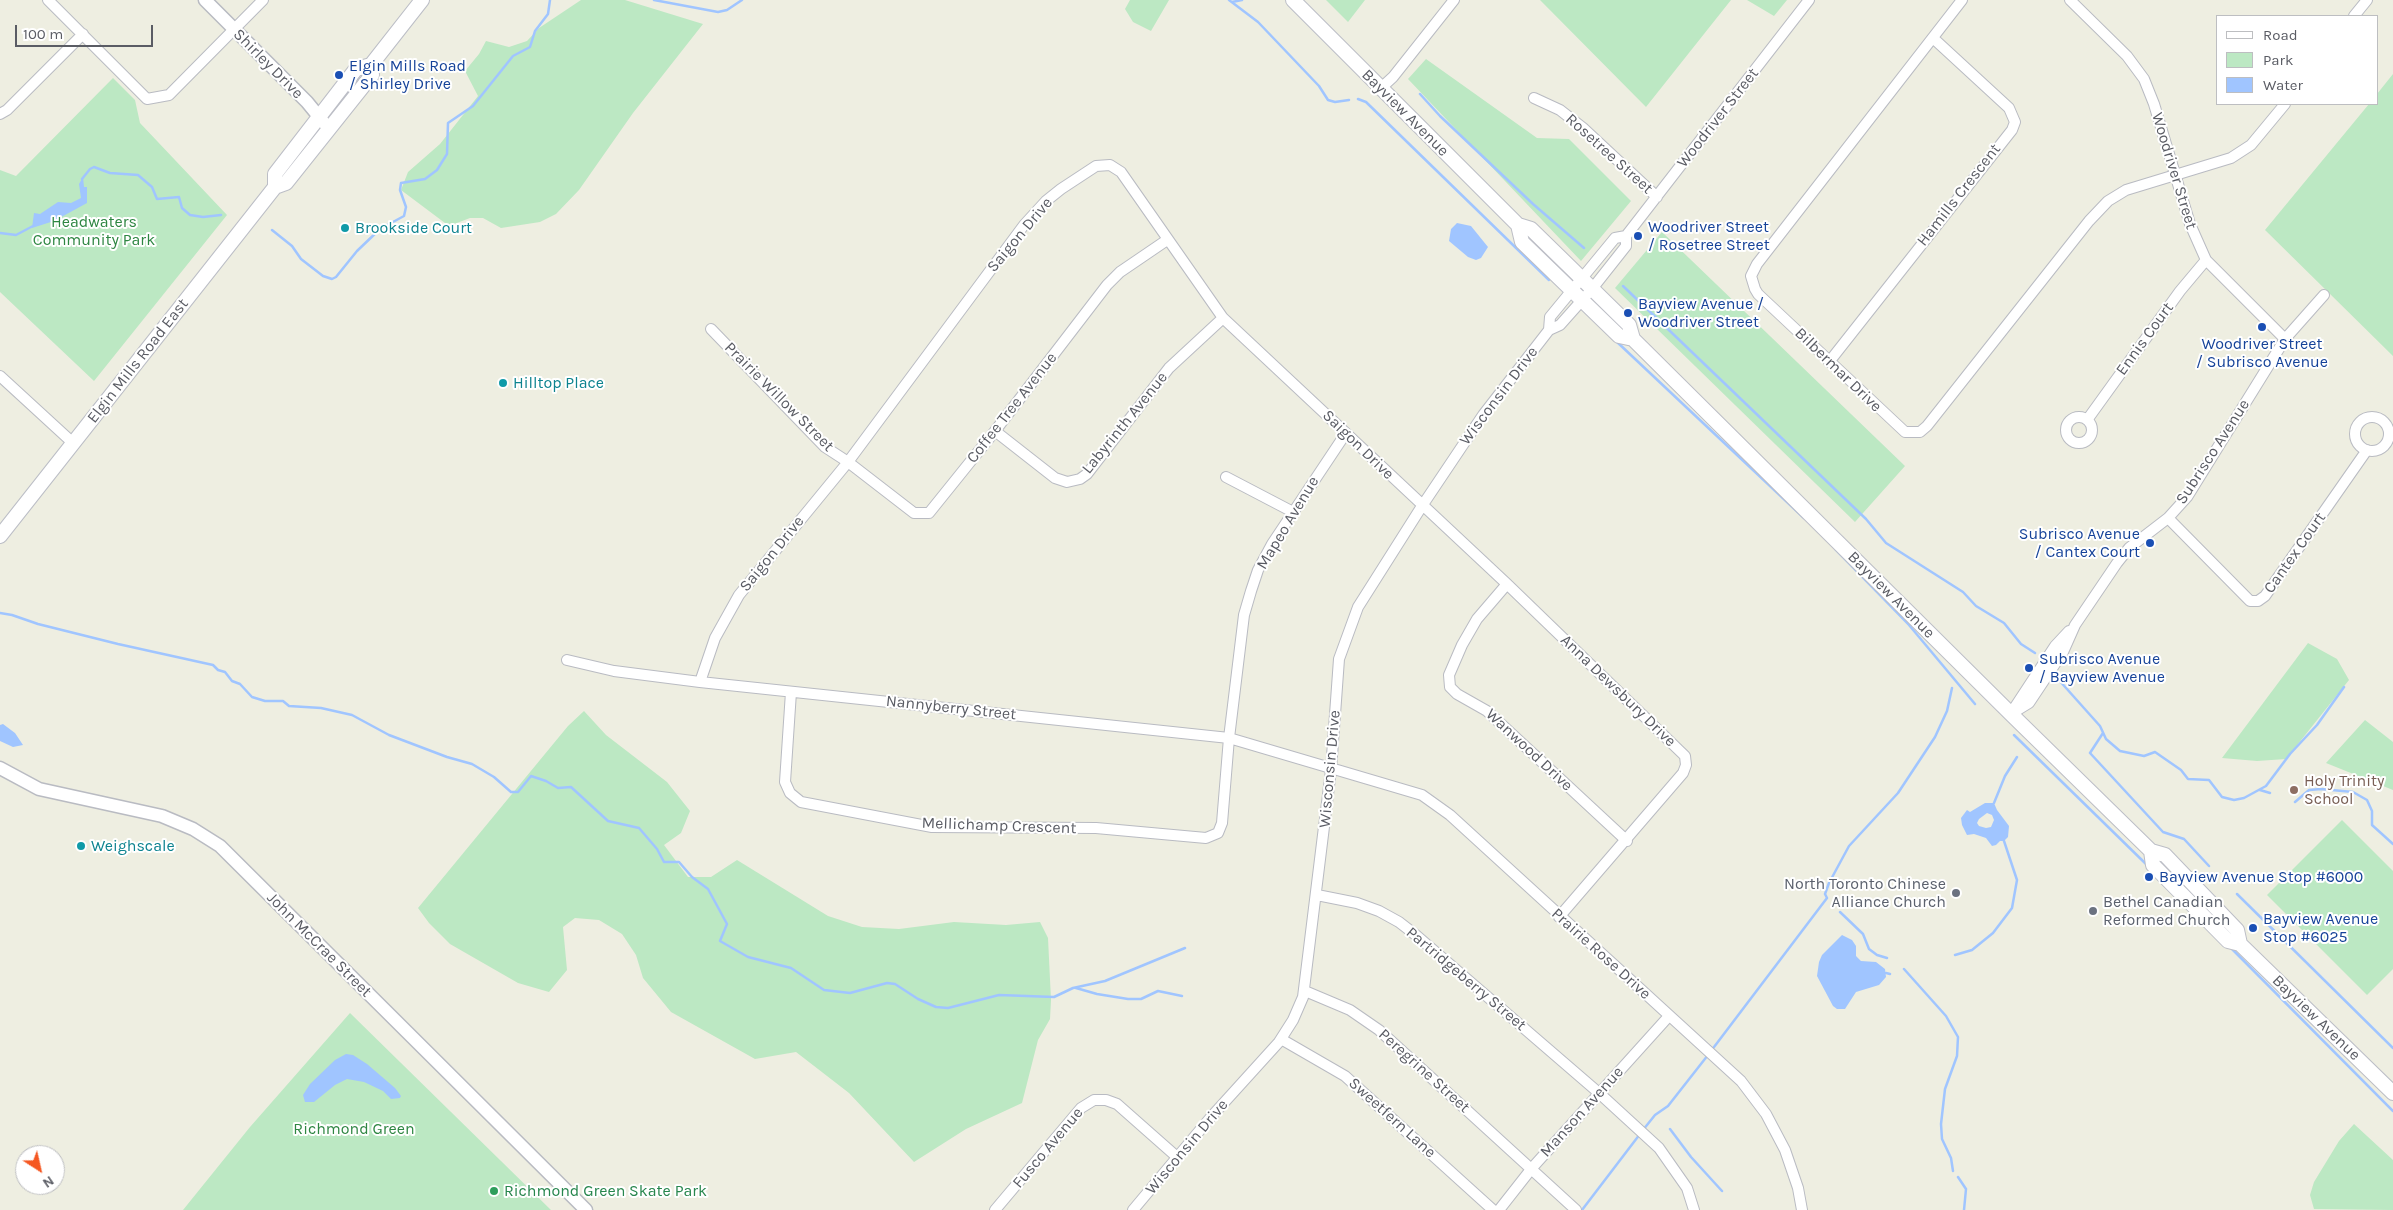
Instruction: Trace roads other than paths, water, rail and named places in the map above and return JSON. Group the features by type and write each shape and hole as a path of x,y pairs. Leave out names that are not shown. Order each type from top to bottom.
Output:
{"main road":[{"name":"Elgin Mills Road East","path":"275,186 275,174 356,69 371,65 422,0"},
{"name":"Bayview Avenue","path":"1293,0 1518,225 1531,229 1629,325 1633,339 2011,714 2151,851 2165,855 2237,930 2240,944 2393,1093"},
{"name":"Elgin Mills Road East","path":"0,536 275,186 286,183 372,75 371,65"},
{"name":"Bayview Avenue","path":"1518,225 1522,242 1619,336 1633,339"}],"street":[{"path":"48,0 147,99 168,95 263,0"},
{"name":"Shirley Drive","path":"205,0 329,129"},
{"path":"1381,88 1393,77 1454,0"},
{"name":"Woodriver Street","path":"1583,301 1626,246 1626,236 1809,0"},
{"name":"Bilbermar Drive","path":"1962,0 1753,270 1752,283 1758,294 1899,428 1912,433 1920,432 2098,210 2108,201 2126,190 2175,176"},
{"name":"Woodriver Street","path":"2070,0 2127,56 2144,79 2154,104 2190,224 2206,260 2284,339"},
{"path":"2355,15 2367,0"},
{"path":"0,114 7,110 83,34"},
{"name":"Hamills Crescent","path":"1829,362 2012,130 2016,122 2009,108 1933,38"},
{"name":"Rosetree Street","path":"1534,98 1560,110 1583,128 1657,197"},
{"path":"2175,176 2222,162 2241,153 2260,135 2285,105"},
{"name":"Saigon Drive","path":"700,682 715,638 739,595 848,462 1024,226 1046,201 1096,166 1105,164 1115,166 1121,172 1223,318 1422,506"},
{"name":"Woodriver Street","path":"1581,279 1615,238 1626,236"},
{"name":"Coffee Tree Avenue","path":"848,462 914,513 929,512 995,431 1106,285 1120,272 1167,240"},
{"name":"Ennis Court","path":"2087,420 2180,291 2206,260"},
{"name":"Wisconsin Drive","path":"1549,330 1550,317 1581,279"},
{"name":"Subrisco Avenue","path":"2011,714 2055,646 2075,625 2123,555 2168,518 2187,498 2284,339 2324,295"},
{"name":"Wisconsin Drive","path":"1133,1210 1281,1039 1293,1020 1304,991 1331,770 1338,666 1347,634 1358,607 1483,415 1549,330 1560,326 1583,301"},
{"name":"Labyrinth Avenue","path":"995,431 1055,478 1067,482 1080,479 1087,474 1169,368 1223,318"},
{"name":"Prairie Willow Street","path":"711,329 825,447 848,462"},
{"path":"0,376 73,443"},
{"name":"Mapeo Avenue","path":"1229,738 1244,615 1264,558 1346,433"},
{"name":"Cantex Court","path":"2168,518 2250,601 2258,600 2265,596 2367,450"},
{"path":"1226,477 1293,512"},
{"name":"Anna Dewsbury Drive","path":"1422,506 1685,756 1684,772 1627,841 1559,917"},
{"name":"Wanwood Drive","path":"1506,584 1477,620 1462,645 1449,674 1450,685 1457,694 1487,711 1627,841"},
{"name":"Nannyberry Street","path":"567,660 614,671 700,682 1229,738 1331,770"},
{"name":"Mellichamp Crescent","path":"791,692 785,782 792,796 802,802 932,827 1096,828 1206,838 1218,833 1222,823 1229,738"},
{"name":"John McCrae Street","path":"0,768 40,789 162,816 193,829 220,846 586,1210"},
{"name":"Prairie Rose Drive","path":"1331,770 1399,787 1430,800 1450,815 1741,1082 1766,1114 1776,1131 1792,1168 1802,1210"},
{"name":"Partridgeberry Street","path":"1317,895 1362,905 1399,922 1599,1093 1670,1161 1687,1188 1694,1210"},
{"name":"Peregrine Street","path":"1304,991 1350,1010 1365,1020 1532,1168 1576,1210"},
{"name":"Manson Avenue","path":"1499,1210 1532,1168 1669,1016"},
{"name":"Sweetfern Lane","path":"1281,1039 1345,1076 1493,1210"},
{"name":"Fusco Avenue","path":"995,1210 1081,1108 1094,1100 1106,1100 1118,1105 1177,1157"}],"water":[{"path":"83,177 84,187 87,187 87,203 54,221 32,228 34,213 40,214 58,202 71,203 81,198 79,184"},
{"path":"1457,223 1471,226 1488,247 1481,258 1476,260 1468,257 1449,241 1451,229"},
{"path":"3,724 15,733 23,745 13,747 0,741 0,725"},
{"path":"1985,803 1994,803 2009,826 2008,837 2004,841 2000,841 1992,846 1986,838 1974,834 1967,835 1961,818 1967,810 1970,812","holes":["1987,813 1992,815 1994,820 1991,827 1979,826 1977,823 1979,819"]},
{"path":"1842,935 1852,940 1856,946 1856,956 1861,961 1876,962 1885,969 1886,977 1879,985 1856,992 1845,1009 1837,1009 1833,1006 1817,976 1822,955"},
{"path":"346,1054 353,1055 367,1064 395,1088 401,1096 400,1098 391,1099 383,1091 364,1082 347,1079 335,1085 314,1102 305,1102 303,1095 310,1084 335,1060"}],"waterway":[{"path":"272,230 292,246 301,259 323,276 332,279 336,277 357,251 380,229 404,216 406,207 400,190 401,183 425,179 437,170 447,154 448,123 473,106 513,56 530,47 535,31 548,14 550,0"},
{"path":"654,0 718,12 727,10 742,0"},
{"path":"1229,0 1258,22 1319,86 1328,100 1335,102 1349,100"},
{"path":"1232,2 1242,0"},
{"path":"1420,94 1440,116 1533,204 1584,248"},
{"path":"1358,99 1366,102 1549,280"},
{"path":"82,179 94,167 110,173 138,175 152,187 157,199 179,197 182,208 190,215 203,217 221,215"},
{"path":"0,233 16,235 33,226"},
{"path":"1623,286 1866,519 1886,543 1963,592 1976,606 2004,623 2021,644 2035,653"},
{"path":"1617,342 1804,518"},
{"path":"1836,550 1909,625 1975,704"},
{"path":"0,613 118,644 213,665 218,670 225,672 232,681 240,684 252,697 265,701 283,701 289,706 321,708 352,715 389,735 447,757 472,764 494,777 511,792 518,792 531,776 546,781 558,788 571,787 608,821 639,828 657,849 664,862 679,862 692,877 708,889 727,924 720,941 748,957 791,968 824,990 850,993 887,983 895,984 918,999 936,1007 948,1008 999,995 1054,997 1073,988 1105,981 1185,948"},
{"path":"2058,679 2100,726 2106,739 2120,751 2144,756 2155,752 2181,770 2188,779 2209,780 2222,797 2234,800 2244,798 2266,786 2290,754 2317,725 2344,687"},
{"path":"1711,1051 1827,898 1825,894 1829,883 1849,846 1898,793 1935,737 1947,711 1952,688"},
{"path":"2103,733 2090,753 2163,832 2184,839 2209,866"},
{"path":"2014,735 2147,865"},
{"path":"1994,803 2005,776 2017,757"},
{"path":"2295,802 2309,790 2321,789 2353,792 2367,800 2372,811 2372,825 2393,844"},
{"path":"2260,790 2270,793"},
{"path":"1955,955 1972,950 1993,933 2012,908 2017,880 2004,841"},
{"path":"2237,894 2393,1048"},
{"path":"1840,912 1863,934 1869,949 1877,955 1887,958"},
{"path":"2230,947 2393,1111"},
{"path":"1904,969 1946,1016 1958,1037 1957,1056 1945,1089 1941,1124 1942,1139 1951,1158 1953,1171"},
{"path":"1886,973 1890,974"},
{"path":"1076,988 1097,994 1128,999 1141,999 1158,991 1182,996"},
{"path":"1643,1130 1655,1115 1668,1106 1708,1055"},
{"path":"1670,1129 1691,1157 1722,1191"},
{"path":"1582,1210 1640,1134"},
{"path":"1958,1177 1966,1189 1964,1210"}],"place":[{"name":"Elgin Mills Road / Shirley Drive","path":"339,75"},
{"name":"Brookside Court","path":"345,228"},
{"name":"Woodriver Street / Rosetree Street","path":"1638,236"},
{"name":"Bayview Avenue / Woodriver Street","path":"1628,313"},
{"name":"Woodriver Street / Subrisco Avenue","path":"2262,327"},
{"name":"Hilltop Place","path":"503,383"},
{"name":"Subrisco Avenue / Cantex Court","path":"2150,543"},
{"name":"Subrisco Avenue / Bayview Avenue","path":"2029,668"},
{"name":"Holy Trinity School","path":"2294,790"},
{"name":"Weighscale","path":"81,846"},
{"name":"Bayview Avenue Stop #6000","path":"2149,877"},
{"name":"North Toronto Chinese Alliance Church","path":"1956,893"},
{"name":"Bethel Canadian Reformed Church","path":"2093,911"},
{"name":"Bayview Avenue Stop #6025","path":"2253,928"},
{"name":"Richmond Green Skate Park","path":"494,1191"}],"park label":[{"name":"Headwaters Community Park","path":"94,231"},
{"name":"Richmond Green","path":"354,1129"}]}
